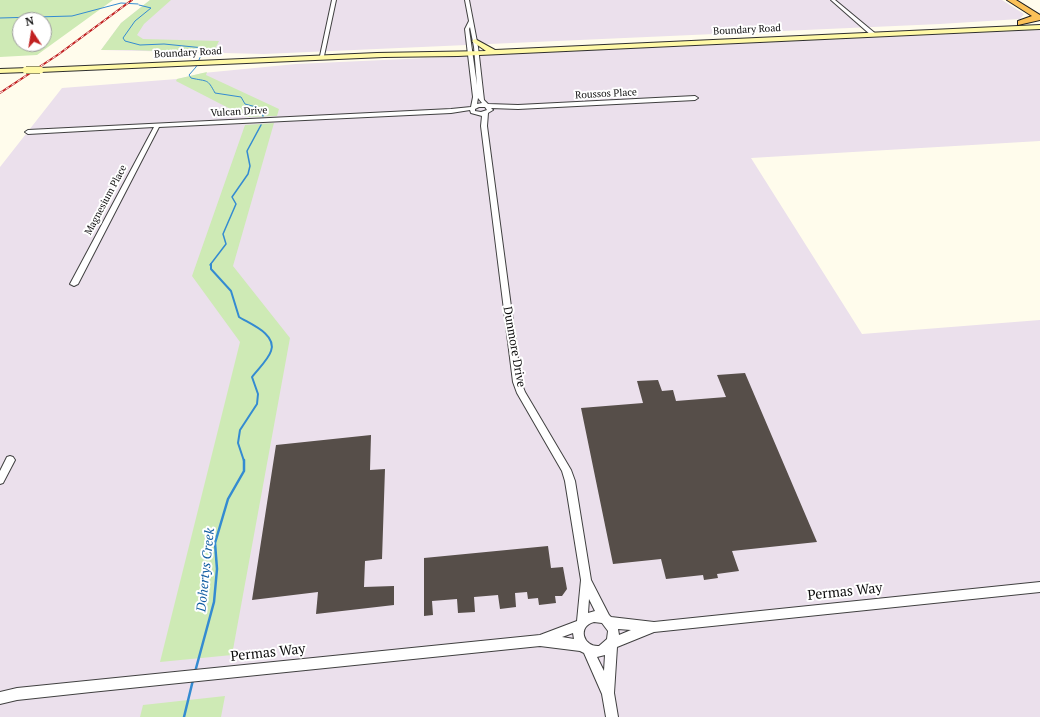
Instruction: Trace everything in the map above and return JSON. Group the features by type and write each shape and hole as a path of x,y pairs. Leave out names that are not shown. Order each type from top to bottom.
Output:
{"highway":[{"path":"1011,0 1039,17"},
{"path":"1022,0 1039,17"},
{"path":"1021,23 1039,17"}],"main road":[{"name":"Boundary Road","path":"908,33 944,28 1021,23"},
{"name":"Boundary Road","path":"0,71 322,56 457,54 473,50 491,54 509,51 586,47 1040,27"},
{"path":"944,28 956,31"},
{"name":"Boundary Road","path":"377,55 473,50 586,47"},
{"path":"457,54 472,64"}],"street":[{"path":"322,56 334,0"},
{"path":"467,0 470,22 467,29 473,50 472,64 476,97 474,110"},
{"path":"833,0 853,18 859,27 871,35"},
{"name":"Dunmore Drive","path":"473,50 481,100 487,109 484,126 517,382 521,393 566,470 570,481 586,580 581,624"},
{"name":"Roussos Place","path":"487,109 695,98"},
{"path":"474,110 487,109"},
{"path":"474,110 487,109"},
{"name":"Dunmore Drive","path":"474,110 484,126"},
{"name":"Vulcan Drive","path":"28,132 474,110"},
{"name":"Magnesium Place","path":"74,284 157,126"},
{"path":"0,480 10,460"},
{"name":"Dunmore Drive","path":"586,580 607,621"},
{"name":"Permas Way","path":"607,621 654,627 1040,587"},
{"path":"608,693 579,634 581,624 593,616 607,621 614,632 611,644 608,693 612,717"},
{"name":"Permas Way","path":"540,640 581,624"},
{"name":"Permas Way","path":"611,644 654,627"},
{"name":"Permas Way","path":"0,698 17,694 90,686 540,640 586,647"},
{"path":"586,647 594,651 602,651 611,644"}],"shaded area":[{"path":"150,0 1002,0 1024,14 1020,19 940,24 264,54 101,50 121,23"},
{"path":"1040,30 1040,141 751,158 862,334 1040,320 1040,717 0,717 0,167 62,88 177,79 203,73 296,64"}],"green space":[{"path":"0,0 113,0 52,44 52,12 12,12 12,52 41,52 37,55 0,57"},
{"path":"150,0 171,0 144,24 137,35 143,39 219,41 213,53 101,50 121,23"},
{"path":"207,72 206,75 279,109 277,116 246,117 176,81 177,79"},
{"path":"274,123 233,266 290,338 232,655 160,662 240,342 192,276 245,125"},
{"path":"225,696 221,717 140,717 143,705"}],"building":[{"path":"745,373 817,542 732,551 739,571 717,574 718,578 704,580 703,575 666,579 661,559 613,564 581,408 643,403 637,381 658,380 662,391 673,390 676,401 726,397 717,375"},
{"path":"371,435 370,470 385,469 382,559 365,561 364,587 394,586 394,605 316,614 318,592 252,600 276,445"},
{"path":"548,546 551,568 563,567 567,589 562,596 555,596 556,603 539,605 538,598 528,599 527,592 515,593 516,607 500,609 498,595 474,597 475,612 458,613 457,599 432,601 433,615 424,616 424,558"}],"waterway":[{"name":"Dohertys Creek","path":"0,18 72,16 121,3 138,4"},
{"name":"Dohertys Creek","path":"139,5 151,8 135,21 123,38 125,41 140,45 164,44 204,48 196,67 189,75 191,78 206,81 215,93 241,97 245,104 264,109 263,115"},
{"name":"Dohertys Creek","path":"210,265 226,244 223,234 236,204 232,197 248,174 250,166 247,151 261,125"},
{"name":"Dohertys Creek","path":"211,264 211,269 231,291 239,317 261,330 270,340 272,345 268,358 252,377 258,394 257,404 240,430 238,443 244,461"},
{"name":"Dohertys Creek","path":"195,672 214,602 217,569 215,543 228,499 244,471 244,461"},
{"name":"Dohertys Creek","path":"184,717 193,680"}],"railway":[{"path":"0,93 59,54 132,0"}]}
